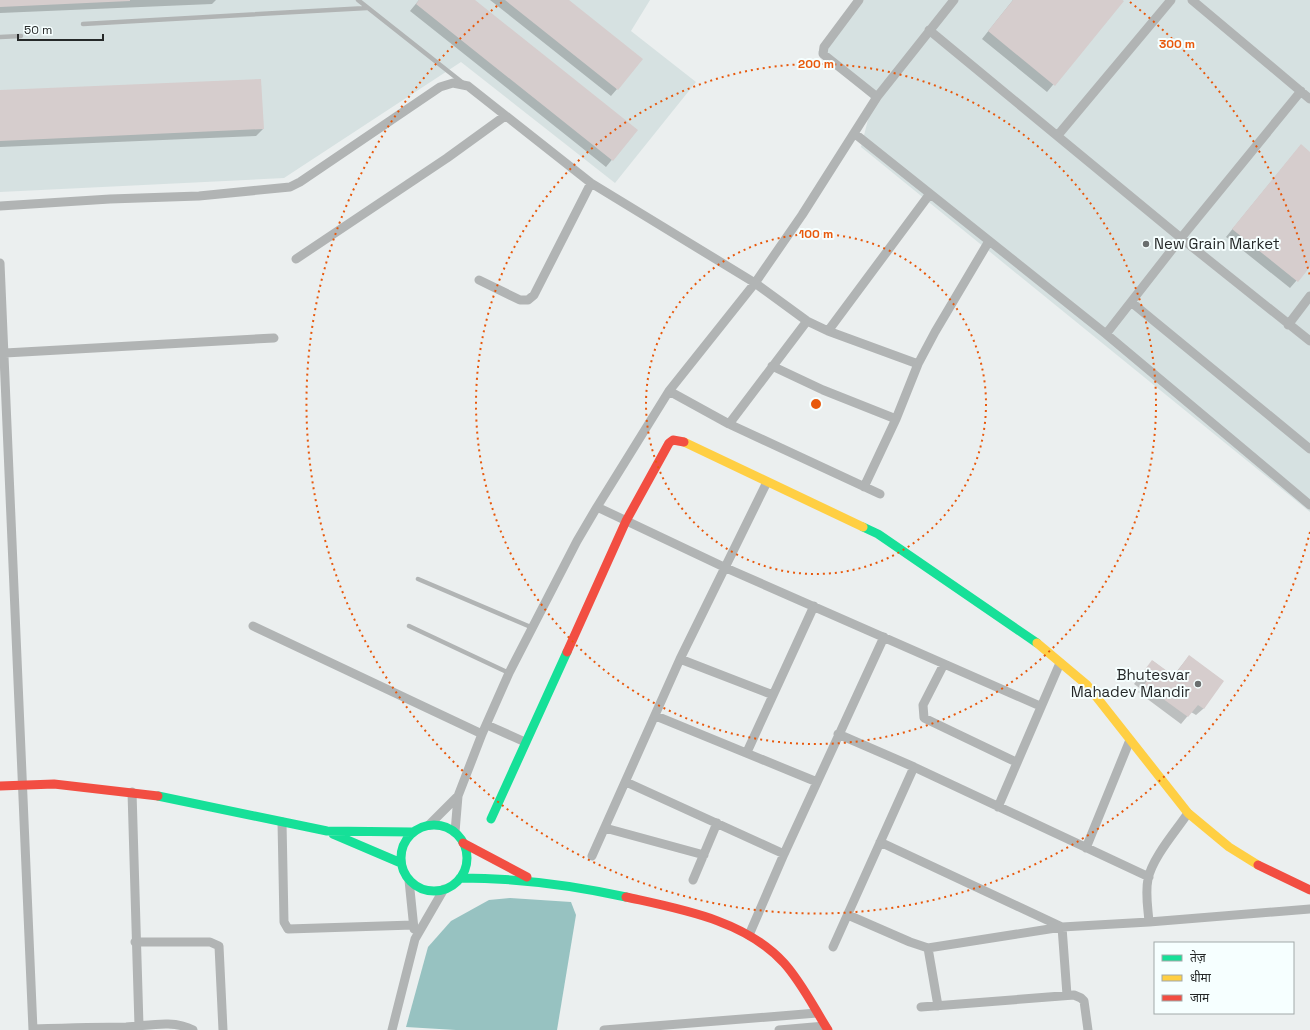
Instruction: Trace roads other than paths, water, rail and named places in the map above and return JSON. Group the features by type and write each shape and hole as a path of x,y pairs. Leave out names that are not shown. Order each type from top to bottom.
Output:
{"main road":[{"path":"491,819 626,521 669,443 673,440 680,440 688,442 767,482 878,534 1025,634 1096,696 1188,813 1229,847 1264,869 1310,890"},
{"path":"0,786 54,784 132,792 175,799 327,831 412,832"},
{"path":"463,843 466,861 460,878 453,885 434,891 425,890 416,886 409,880 401,864 401,852 405,841 412,832 420,827 429,825 438,825 455,832 463,843 532,880"},
{"path":"327,831 401,864"},
{"path":"460,878 532,880 627,896 702,916 734,927 777,955 799,984 827,1028"}],"street":[{"path":"860,0 824,47 824,54 877,97"},
{"path":"455,832 458,796 482,734 509,673 577,541 597,507 669,391 755,283 802,215 877,97 954,0"},
{"path":"1058,136 1170,0"},
{"path":"1192,0 1310,99"},
{"path":"929,30 1181,238 1310,341"},
{"path":"0,206 110,199 199,196 290,187 300,182 440,87 453,83 468,86 591,183 755,283 807,321 828,331 918,364"},
{"path":"1106,334 1181,238 1301,91"},
{"path":"296,259 441,162 505,116"},
{"path":"854,134 1106,334 1310,505"},
{"path":"480,280 520,300 528,300 534,295 591,183"},
{"path":"828,331 929,195"},
{"path":"864,487 896,419 918,364 935,332 989,241"},
{"path":"0,264 33,1029 161,1024 178,1025 193,1030"},
{"path":"1288,324 1310,296"},
{"path":"1131,302 1310,449"},
{"path":"728,424 807,321"},
{"path":"5,353 274,338"},
{"path":"772,366 823,390 896,419"},
{"path":"669,391 728,424 880,494"},
{"path":"592,856 656,716 680,659 767,482"},
{"path":"597,507 726,568 1040,706"},
{"path":"747,752 814,606"},
{"path":"253,626 482,734"},
{"path":"749,936 838,734 884,637"},
{"path":"680,659 774,695"},
{"path":"998,807 1040,706 1060,663"},
{"path":"944,664 922,705 924,718 1016,762"},
{"path":"656,716 818,782"},
{"path":"487,725 525,742"},
{"path":"838,734 914,767 1148,877"},
{"path":"1086,848 1130,740"},
{"path":"833,948 914,767"},
{"path":"626,782 784,854"},
{"path":"132,792 135,942 139,1026"},
{"path":"429,825 458,796"},
{"path":"1149,922 1146,893 1148,877 1162,851 1188,813"},
{"path":"282,822 284,922 288,929 413,925"},
{"path":"693,880 717,823"},
{"path":"605,828 704,855"},
{"path":"880,842 1062,927"},
{"path":"409,880 415,939"},
{"path":"392,1030 415,939 444,889"},
{"path":"848,915 910,942 928,948 1062,927 1149,922 1310,909"},
{"path":"1062,927 1067,995"},
{"path":"135,942 210,942 219,946 224,1030"},
{"path":"928,948 938,1006"},
{"path":"921,1007 1074,995 1084,1001 1088,1030"},
{"path":"604,1030 681,1027 817,1013"},
{"path":"779,1030 827,1028"}],"lane":[{"path":"358,0 468,86"},
{"path":"83,24 367,8"},
{"path":"0,37 21,36"},
{"path":"418,580 533,628"},
{"path":"409,626 509,673"}],"water":[{"path":"510,898 571,902 576,915 557,1030 456,1030 406,1027 428,947 451,921 489,900"}],"place":[{"name":"New Grain Market","path":"1146,244"},
{"name":"Bhutesvar Mahadev Mandir","path":"1198,684"}]}
